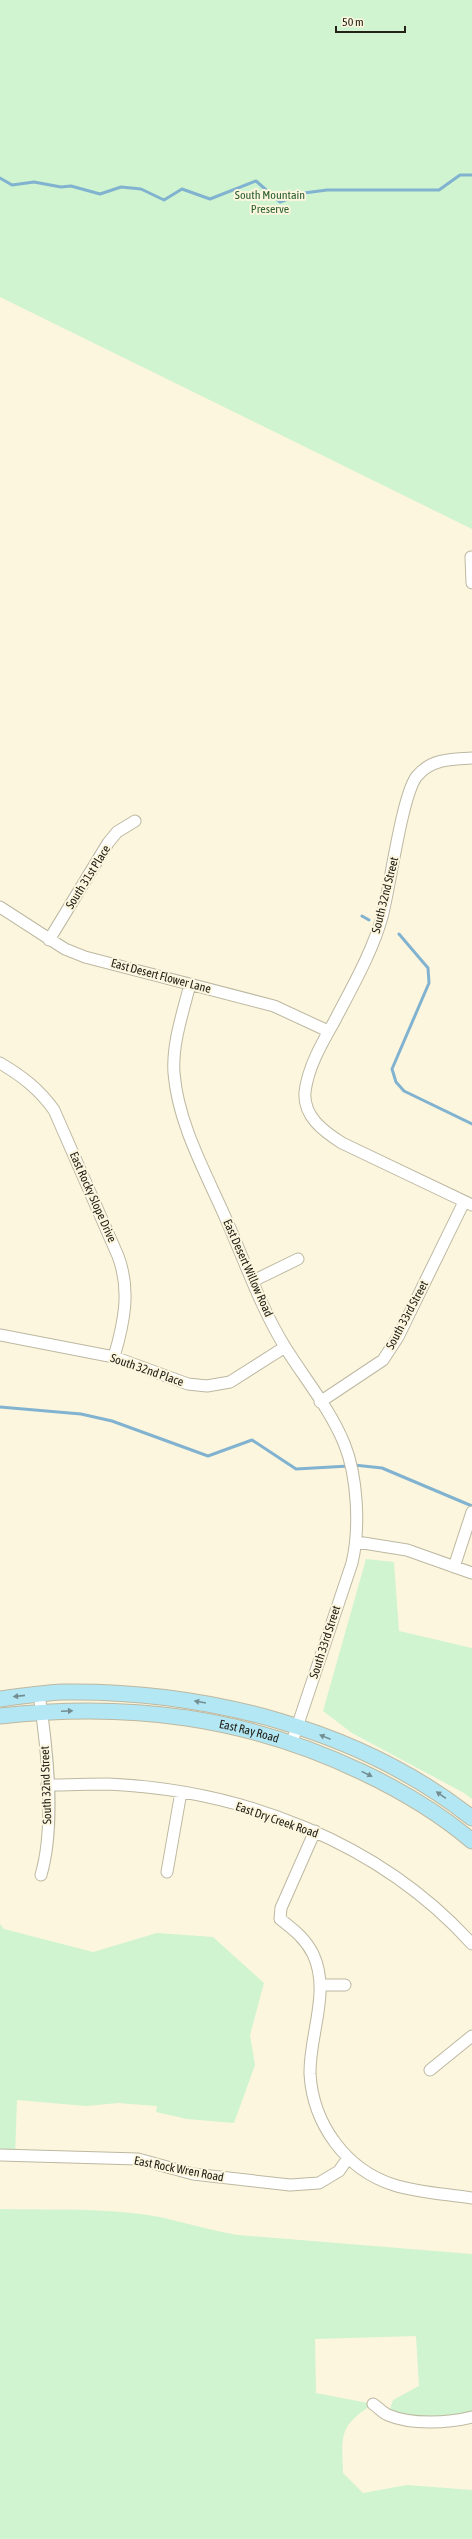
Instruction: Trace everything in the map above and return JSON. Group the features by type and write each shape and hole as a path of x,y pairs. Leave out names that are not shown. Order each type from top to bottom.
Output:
{"main road":[{"name":"East Ray Road","path":"0,1699 63,1692 112,1694 196,1701 298,1727 387,1764 430,1788 472,1818"},
{"name":"East Ray Road","path":"0,1716 42,1711 110,1710 162,1713 221,1723 292,1742 329,1757 408,1796 440,1815 472,1841"}],"street":[{"path":"471,557 472,583"},
{"name":"South 32nd Street","path":"468,1204 342,1143 324,1131 308,1110 305,1093 309,1076 328,1031 370,948 382,917 405,809 416,778 426,767 444,759 472,758"},
{"name":"South 31st Place","path":"50,940 108,843 117,832 135,821"},
{"name":"East Desert Flower Lane","path":"0,907 65,949 85,957 274,1006 328,1031"},
{"name":"East Desert Willow Road","path":"190,984 174,1049 174,1073 180,1109 253,1281 285,1347 345,1444 353,1486 357,1542"},
{"name":"East Rocky Slope Drive","path":"0,1063 27,1080 43,1095 54,1110 125,1274 126,1303 114,1357"},
{"name":"South 33rd Street","path":"320,1402 383,1360 398,1337 468,1204"},
{"path":"253,1281 298,1259"},
{"name":"South 32nd Place","path":"0,1335 114,1357 188,1384 207,1386 230,1382 285,1347"},
{"path":"454,1567 472,1513"},
{"path":"357,1542 407,1550 472,1573"},
{"name":"South 33rd Street","path":"292,1742 352,1564 357,1542"},
{"name":"South 32nd Street","path":"39,1694 42,1711 48,1785 47,1838 41,1875"},
{"name":"East Dry Creek Road","path":"48,1785 108,1784 181,1792 257,1811 315,1831 375,1862 414,1888 440,1911 472,1944"},
{"path":"167,1872 181,1792"},
{"path":"315,1831 281,1908 280,1919 303,1937 314,1955 320,1985 310,2074 319,2115 326,2131 348,2158 361,2169 394,2185 472,2198"},
{"path":"320,1985 345,1985"},
{"path":"430,2070 472,2036"},
{"name":"East Rock Wren Road","path":"0,2155 138,2159 193,2174 290,2185 319,2183 339,2171 348,2158"},
{"path":"373,2404 388,2415 410,2420 436,2421 472,2417"}],"green space":[{"name":"South Mountain Preserve","path":"0,0 472,0 472,529 0,297"},
{"path":"366,1559 394,1562 399,1631 472,1648 472,1799 464,1793 352,1733 323,1711"},
{"path":"0,1924 4,1929 93,1952 157,1933 213,1937 264,1983 250,2035 255,2065 234,2123 187,2119 156,2112 157,2106 118,2103 86,2106 17,2100 15,2156 0,2155"},
{"path":"0,2209 115,2211 158,2217 238,2235 472,2254 472,2417 464,2419 388,2415 393,2400 419,2386 416,2336 315,2339 316,2393 373,2404 353,2419 344,2433 342,2449 343,2473 363,2493 407,2485 472,2490 472,2539 0,2539"}],"waterway":[{"path":"0,178 12,185 34,182 61,187 71,186 100,194 121,187 141,189 164,200 182,189 210,199 256,181 280,202 304,193 327,190 439,190 460,175 472,175"},
{"path":"362,916 369,920"},
{"path":"399,934 428,968 429,983 392,1069 396,1082 404,1091 472,1124"},
{"path":"0,1407 81,1414 112,1421 208,1456 252,1440 296,1469 349,1466"},
{"path":"354,1465 382,1468 472,1506"}]}
